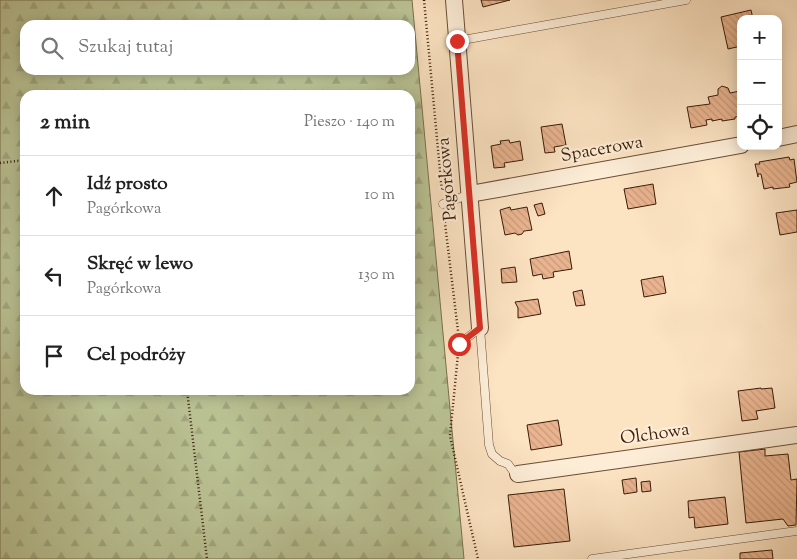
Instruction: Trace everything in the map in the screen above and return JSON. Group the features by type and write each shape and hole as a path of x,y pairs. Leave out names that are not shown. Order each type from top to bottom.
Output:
{"street":[{"name":"Pagórkowa","path":"454,0 480,328"},
{"path":"782,137 797,134"},
{"name":"Spacerowa","path":"470,194 737,146"},
{"name":"Olchowa","path":"518,474 797,435"}],"lane":[{"path":"457,41 686,0"},
{"path":"443,204 470,194"},
{"path":"459,344 480,328"},
{"path":"480,328 489,444 492,454 508,464 518,474"},
{"path":"592,559 797,531"}],"path":[{"path":"424,0 443,204 459,344 450,436 478,559"},
{"path":"0,163 20,161"},
{"path":"188,395 207,559"}],"green space":[{"path":"0,0 412,0 414,20 20,20 20,75 415,75 415,32 464,559 0,559"}],"building":[{"path":"481,0 510,0 483,7"},
{"path":"751,10 752,15 737,15 737,47 728,49 721,17"},
{"path":"722,86 728,88 730,93 737,92 737,117 735,119 722,121 722,119 706,120 707,125 691,128 687,107 710,104 708,97 718,95 718,89"},
{"path":"562,124 566,145 554,147 555,152 545,153 541,127"},
{"path":"509,140 510,143 520,141 523,160 504,163 505,167 494,168 491,146 501,144 500,141"},
{"path":"789,157 790,160 794,159 797,182 789,184 790,187 764,189 761,174 758,174 758,177 755,164"},
{"path":"653,184 656,204 628,209 624,189"},
{"path":"542,203 545,214 538,216 534,205"},
{"path":"510,207 511,210 527,207 532,230 524,231 518,235 515,233 505,235 500,210"},
{"path":"797,210 797,232 780,235 776,213"},
{"path":"569,251 572,269 553,272 554,277 543,279 542,274 533,276 530,259"},
{"path":"515,267 517,282 502,283 501,269"},
{"path":"663,276 666,293 644,297 641,280"},
{"path":"582,290 585,305 576,306 573,292"},
{"path":"538,299 541,314 518,318 518,308 515,302"},
{"path":"772,388 775,408 756,411 758,419 742,421 738,391"},
{"path":"558,420 562,445 531,450 527,425"},
{"path":"765,449 765,456 788,454 791,480 797,479 796,525 788,526 783,519 746,523 739,452"},
{"path":"636,478 637,492 624,494 622,480"},
{"path":"650,481 651,491 642,492 641,482"},
{"path":"564,489 570,541 514,547 508,495"},
{"path":"725,497 728,524 695,528 694,517 689,518 688,501"},
{"path":"772,550 773,559 740,559 740,553"}],"route":[{"path":"457,41 480,328 459,344"}]}
